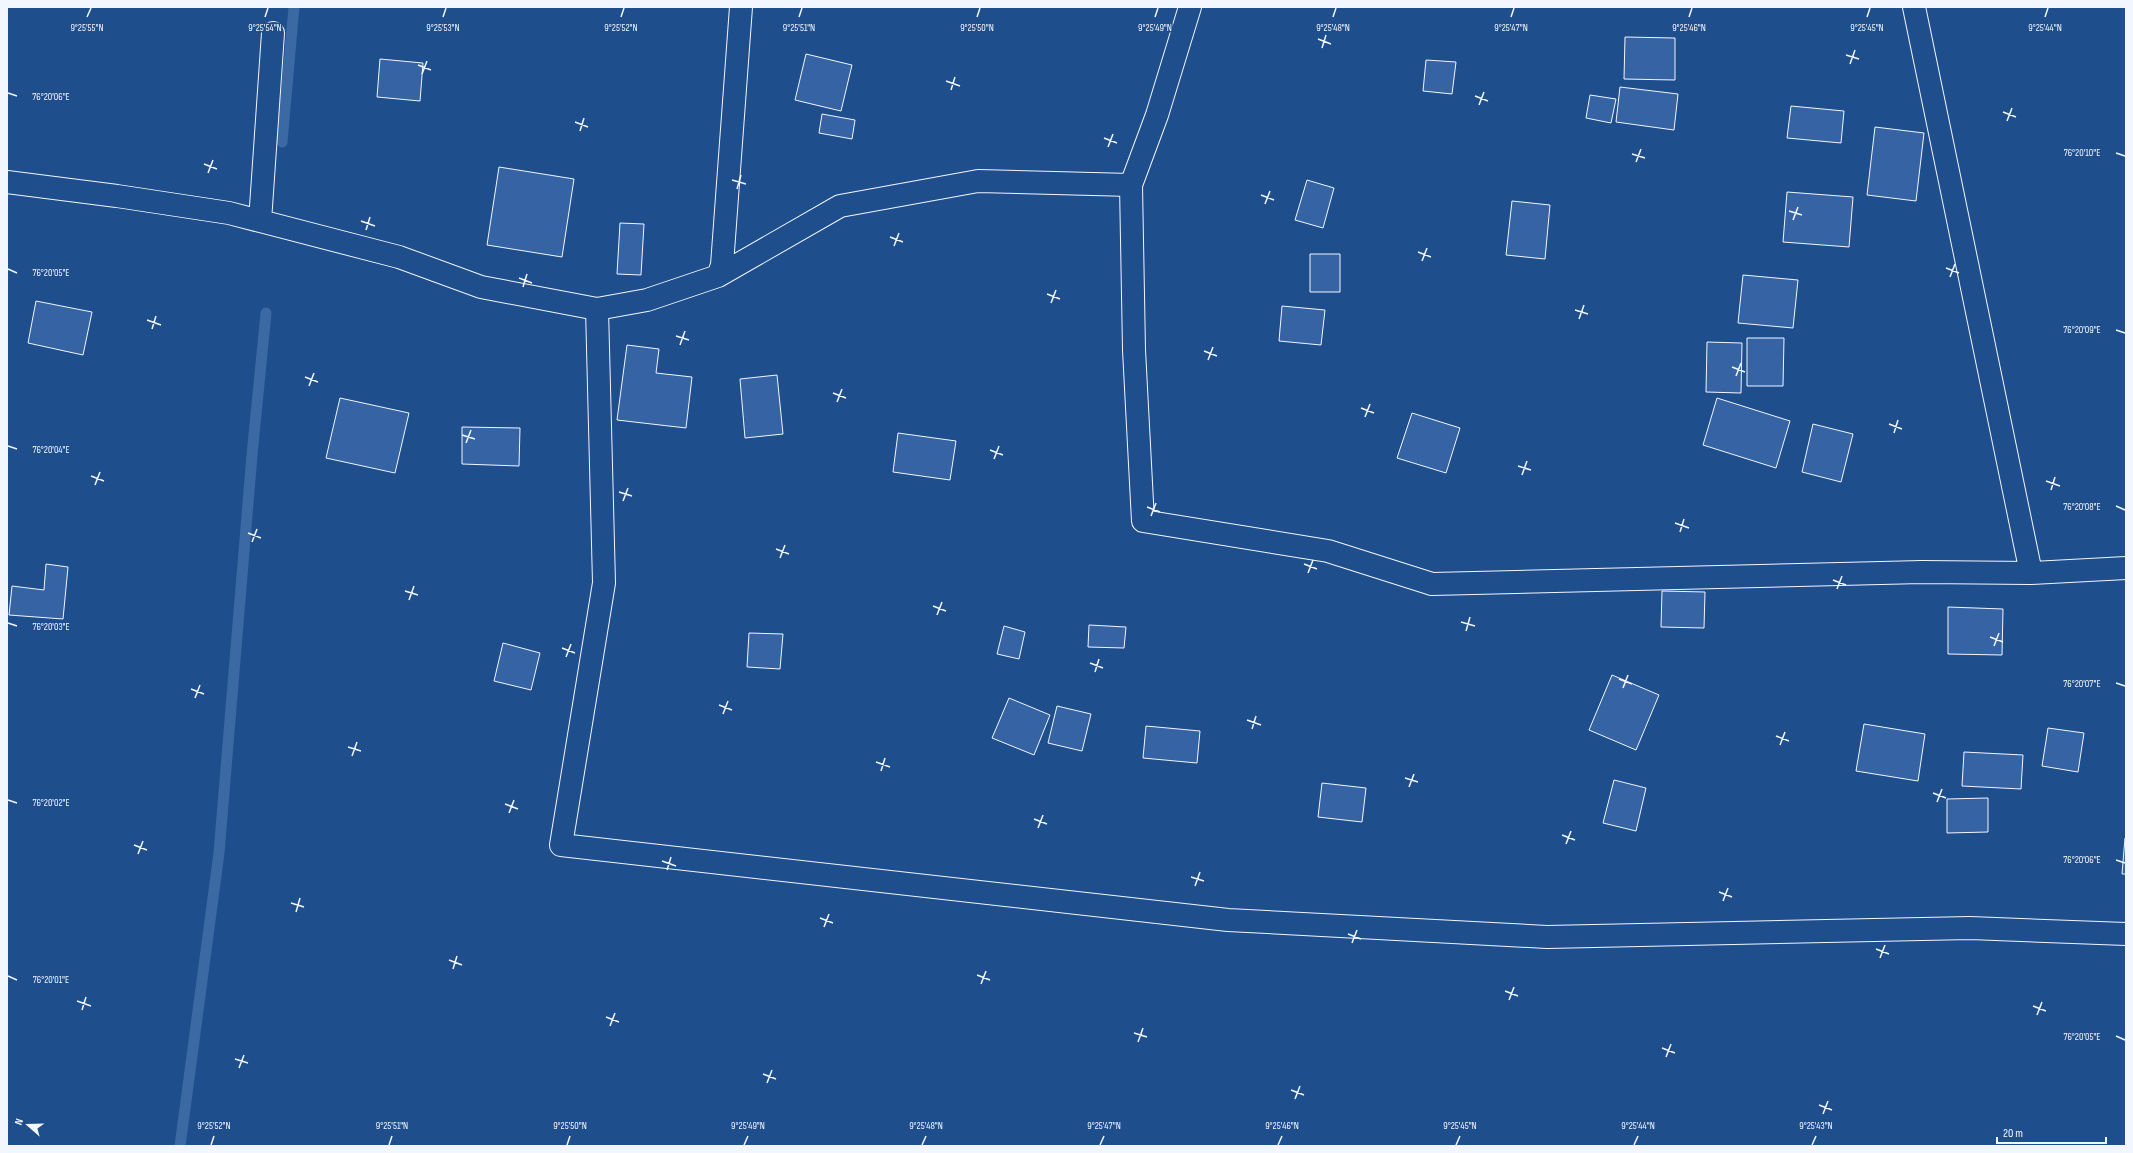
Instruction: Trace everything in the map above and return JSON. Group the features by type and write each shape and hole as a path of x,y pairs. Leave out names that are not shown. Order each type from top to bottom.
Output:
{"street":[{"path":"718,276 722,265 741,7"},
{"path":"1190,7 1157,115 1131,185 1134,350 1143,521 1328,551 1432,584 1922,572 2031,573 2126,568"},
{"path":"1914,7 2031,573"},
{"path":"260,221 273,33"},
{"path":"7,182 221,212 399,257 481,287 597,309 647,300 718,276 840,206 978,181 1131,185"},
{"path":"597,309 604,583 561,845 1236,921 1547,937 1970,928 2126,934"}],"building":[{"path":"1625,37 1675,38 1675,80 1624,79"},
{"path":"806,54 852,65 841,111 795,100"},
{"path":"380,59 423,63 420,101 377,97"},
{"path":"1426,60 1456,62 1452,94 1423,91"},
{"path":"1620,87 1678,94 1674,130 1616,122"},
{"path":"1590,95 1616,99 1611,123 1586,118"},
{"path":"1791,106 1844,111 1841,143 1787,138"},
{"path":"822,114 855,120 852,139 819,133"},
{"path":"1875,127 1924,133 1916,201 1867,195"},
{"path":"499,167 574,179 562,257 487,245"},
{"path":"1307,180 1334,188 1323,228 1295,220"},
{"path":"1787,192 1853,197 1849,247 1783,242"},
{"path":"1512,201 1550,205 1545,259 1506,255"},
{"path":"620,223 644,224 641,275 617,274"},
{"path":"1310,254 1340,254 1340,292 1310,292"},
{"path":"1743,275 1798,280 1793,328 1738,323"},
{"path":"36,301 92,312 83,355 28,343"},
{"path":"1282,306 1325,310 1321,345 1279,341"},
{"path":"1747,338 1784,338 1783,386 1747,386"},
{"path":"1707,342 1742,343 1741,393 1706,392"},
{"path":"627,345 659,349 656,373 692,377 686,428 617,420"},
{"path":"777,375 783,434 745,438 740,379"},
{"path":"340,398 409,413 395,473 326,458"},
{"path":"1717,398 1790,421 1776,468 1703,445"},
{"path":"1412,413 1460,428 1446,473 1397,458"},
{"path":"1813,424 1853,434 1841,482 1802,472"},
{"path":"462,427 520,428 519,466 462,464"},
{"path":"898,433 956,441 950,480 893,472"},
{"path":"46,564 68,567 63,619 9,615 12,586 44,590"},
{"path":"1662,591 1705,592 1704,628 1661,627"},
{"path":"1948,607 2003,609 2002,655 1948,654"},
{"path":"1089,625 1126,627 1124,648 1088,647"},
{"path":"1004,626 1025,632 1019,659 997,654"},
{"path":"749,633 783,634 780,669 747,667"},
{"path":"503,643 540,653 531,690 494,681"},
{"path":"1612,675 1659,695 1636,750 1589,730"},
{"path":"1009,698 1050,715 1034,755 992,738"},
{"path":"1057,706 1091,714 1082,751 1048,743"},
{"path":"1864,724 1925,734 1918,781 1856,771"},
{"path":"1146,726 1200,731 1197,763 1143,758"},
{"path":"2048,728 2084,733 2078,772 2042,766"},
{"path":"1964,752 2023,755 2021,789 1962,786"},
{"path":"1614,780 1646,788 1636,831 1603,823"},
{"path":"1322,783 1366,788 1362,822 1318,817"},
{"path":"1988,798 1988,832 1947,833 1947,799"},
{"path":"2125,838 2126,874 2122,874"}],"waterway":[{"path":"282,142 294,7"},
{"path":"180,1146 219,853 252,455 266,313"}]}
